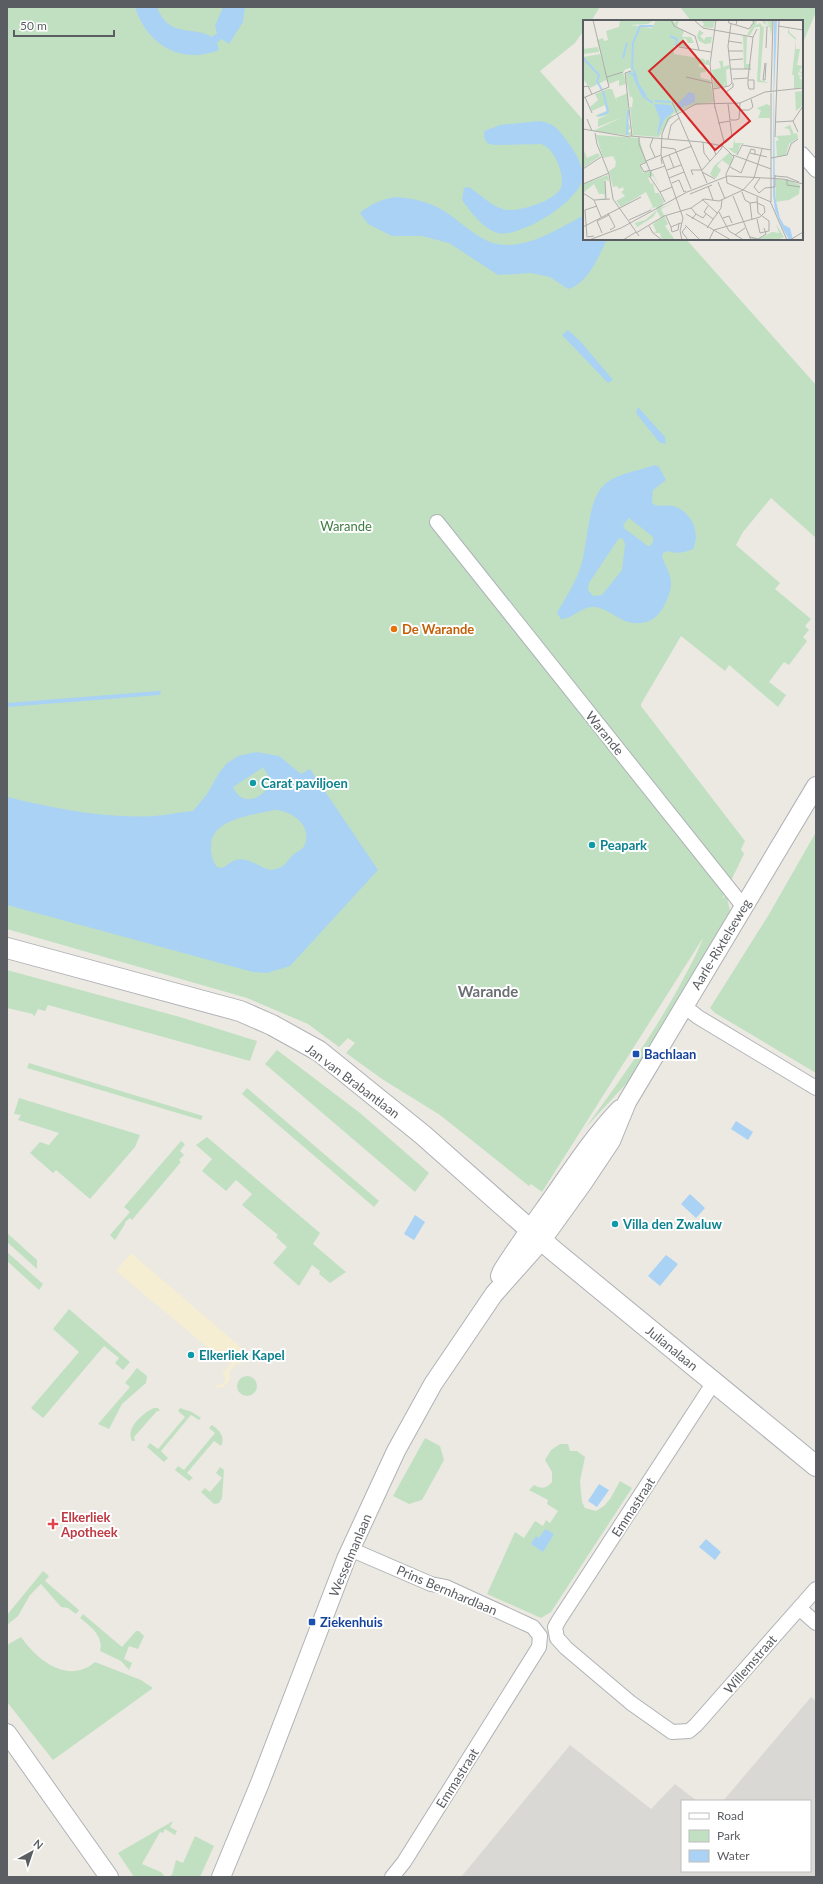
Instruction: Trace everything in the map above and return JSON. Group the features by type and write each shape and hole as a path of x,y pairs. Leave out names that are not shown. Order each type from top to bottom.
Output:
{"main road":[{"name":"Jan van Brabantlaan","path":"7,948 240,1011 272,1025 319,1051 424,1135 536,1235"},
{"name":"Julianalaan","path":"536,1235 816,1466"}],"street":[{"path":"803,155 816,170"},
{"name":"Warande","path":"437,522 743,906"},
{"name":"Aarle-Rixtelseweg","path":"536,1235 611,1142 627,1102 816,786"},
{"path":"684,1006 698,1017 816,1088"},
{"name":"Wesselmanlaan","path":"221,1877 260,1783 350,1549 396,1451 429,1391 494,1294 536,1235"},
{"name":"Emmastraat","path":"680,1733 672,1732 666,1729 646,1712 631,1703 566,1648 555,1633 559,1620 714,1382"},
{"name":"Prins Bernhardlaan","path":"350,1549 431,1584 446,1588 533,1627 540,1636"},
{"name":"Willemstraat","path":"680,1733 689,1731 696,1726 816,1589"},
{"path":"799,1608 816,1623"},
{"name":"Emmastraat","path":"392,1877 404,1862 539,1647 540,1636"},
{"path":"9,1739 110,1877"}],"shaded area":[{"path":"811,1697 816,1701 816,1877 461,1877 570,1745 651,1809 675,1784 696,1800 681,1800 681,1872 811,1872 811,1800 724,1800"}],"green space":[{"name":"Warande","path":"7,7 600,7 592,20 583,20 583,31 575,43 540,71 583,120 583,240 687,240 816,385 816,538 771,498 743,532 736,545 780,583 775,589 811,619 805,626 809,630 803,637 807,641 789,665 784,662 769,682 786,695 778,707 729,665 725,671 681,636 641,704 641,706 745,841 741,849 744,854 722,899 725,896 727,897 730,911 647,1055 626,1084 586,1127 623,1076 658,1023 695,957 703,938 542,1192 531,1184 529,1186 440,1115 382,1079 346,1053 355,1043 348,1038 339,1047 308,1024 247,998 7,929"},
{"path":"680,7 816,7 816,12 803,43 803,20 690,20"},
{"path":"816,832 816,1073 715,1013 710,1008 768,916"},
{"path":"7,970 180,1017 257,1041 250,1061 48,1005 45,1011 38,1009 34,1017 33,1014 7,1008"},
{"path":"277,1050 360,1113 429,1173 415,1192 265,1064"},
{"path":"29,1063 203,1116 201,1120 27,1068"},
{"path":"247,1088 379,1201 374,1207 242,1094"},
{"path":"19,1098 140,1135 135,1147 90,1199 56,1170 53,1173 30,1153 40,1142 49,1145 59,1133 18,1120 21,1115 14,1114"},
{"path":"207,1137 320,1233 313,1244 346,1272 330,1283 319,1274 320,1271 312,1265 299,1286 273,1263 287,1247 276,1237 278,1235 242,1205 252,1194 236,1180 226,1191 202,1171 212,1159 196,1145"},
{"path":"181,1141 185,1144 180,1151 184,1155 179,1160 181,1162 132,1220 130,1218 125,1222 115,1240 110,1235 130,1212 124,1207"},
{"path":"7,1233 37,1260 37,1269 7,1242"},
{"path":"7,1252 43,1284 39,1290 7,1261"},
{"path":"69,1309 130,1362 123,1370 115,1363 119,1358 104,1346 43,1418 31,1408 79,1352 53,1329"},
{"path":"137,1368 147,1376 146,1383 122,1404 109,1429 98,1424 130,1387 125,1383"},
{"path":"247,1376 254,1379 257,1386 254,1393 247,1396 240,1393 237,1386 240,1379"},
{"path":"154,1408 158,1408 160,1411 157,1411 134,1437 135,1441 132,1441 131,1431 133,1426 145,1413"},
{"path":"180,1408 192,1412 201,1418 199,1420 191,1415 161,1451 168,1458 164,1462 147,1447 150,1443 158,1449 185,1417 178,1411"},
{"path":"212,1425 219,1431 222,1437 223,1440 221,1446 214,1441 187,1473 193,1478 189,1481 175,1470 178,1466 184,1470 215,1433 209,1428"},
{"path":"425,1438 440,1446 444,1460 422,1500 409,1504 393,1496"},
{"path":"560,1444 568,1444 570,1451 577,1451 585,1457 580,1481 582,1502 585,1508 596,1511 604,1506 610,1499 620,1481 632,1488 551,1612 541,1618 487,1594 515,1532 524,1538 535,1521 543,1526 546,1520 550,1523 558,1511 547,1504 548,1500 529,1490 534,1485 544,1488 552,1482 552,1472 545,1460 551,1450"},
{"path":"220,1467 224,1470 222,1498 219,1503 214,1504 201,1492 205,1488 210,1492 222,1478 216,1473"},
{"path":"43,1571 49,1576 45,1581 79,1610 76,1614 68,1608 61,1607 41,1584 30,1595 18,1616 7,1625 7,1615"},
{"path":"83,1614 122,1647 136,1631 139,1631 144,1636 138,1649 129,1646 124,1659 132,1663 129,1670 121,1661 100,1651 101,1646 98,1636 92,1628 80,1618"},
{"path":"21,1637 36,1654 54,1667 74,1671 85,1668 95,1662 141,1680 153,1688 53,1760 7,1702 7,1645"},
{"path":"173,1821 170,1827 177,1831 175,1835 165,1829 163,1833 160,1832 142,1864 161,1872 165,1877 134,1877 118,1853"},
{"path":"195,1836 214,1846 200,1877 167,1877 172,1875 176,1860 183,1863"}],"sand":[{"path":"131,1253 249,1354 240,1365 237,1363 229,1372 230,1380 223,1387 215,1388 217,1385 222,1384 225,1381 225,1376 222,1374 232,1362 224,1354 220,1358 116,1271"}],"water":[{"path":"135,7 157,7 162,17 168,24 182,30 197,32 212,37 217,33 215,26 223,7 245,7 243,22 229,44 222,39 217,43 219,50 205,54 192,55 179,53 167,48 157,41 148,32 140,20"},
{"path":"540,121 549,123 556,128 572,148 582,170 583,175 580,185 562,206 534,224 520,230 507,233 498,233 493,231 478,220 462,200 464,188 469,187 487,201 498,207 514,210 529,207 552,197 561,188 562,178 555,158 544,145 494,145 487,143 484,137 484,131 500,125"},
{"path":"394,197 426,202 444,211 481,237 498,244 517,244 537,239 583,216 583,240 606,240 587,275 575,286 568,289 550,277 531,273 498,275 449,243 422,236 392,236 368,224 360,213 368,207"},
{"path":"568,330 581,342 613,380 608,383 562,335"},
{"path":"638,407 665,437 666,444 659,442 636,413"},
{"path":"655,465 659,467 666,480 653,490 652,503 656,505 673,506 685,512 693,523 696,536 693,549 680,553 667,551 663,553 662,557 669,573 671,583 670,592 660,612 647,622 636,623 619,618 599,608 589,607 569,617 561,619 557,613 580,569 583,560 591,512 598,492 604,485 615,478","holes":["629,518 653,537 653,542 650,546 625,529 623,525","619,538 623,539 625,544 622,570 602,595 593,596 588,590 589,583"]},
{"path":"256,752 279,756 301,774 310,769 378,870 290,966 267,973 253,972 7,905 7,797 61,809 117,816 154,816 193,811 207,794 226,764 238,756","holes":["261,766 267,774 268,782 266,790 253,799 246,799 239,795 233,787 262,768","274,810 287,812 293,815 302,824 306,837 302,849 293,855 283,866 271,870 250,861 241,859 222,868 217,867 212,857 211,846 213,837 218,830 225,824 245,816"]},
{"path":"736,1121 753,1132 748,1140 731,1129"},
{"path":"690,1194 705,1208 696,1218 681,1204"},
{"path":"415,1215 425,1222 414,1240 404,1234"},
{"path":"666,1255 678,1264 660,1286 648,1276"},
{"path":"599,1484 609,1490 597,1507 588,1501"},
{"path":"545,1529 554,1534 543,1552 531,1544 536,1536 539,1538"},
{"path":"706,1539 721,1552 715,1560 699,1547"}],"waterway":[{"path":"7,705 159,693"}],"place":[{"name":"De Warande","path":"394,629"},
{"name":"Carat paviljoen","path":"253,783"},
{"name":"Peapark","path":"592,845"},
{"name":"Bachlaan","path":"636,1054"},
{"name":"Villa den Zwaluw","path":"615,1224"},
{"name":"Elkerliek Kapel","path":"191,1355"},
{"name":"Elkerliek Apotheek","path":"53,1524"},
{"name":"Ziekenhuis","path":"312,1622"}],"district":[{"name":"Warande","path":"488,992"}]}
